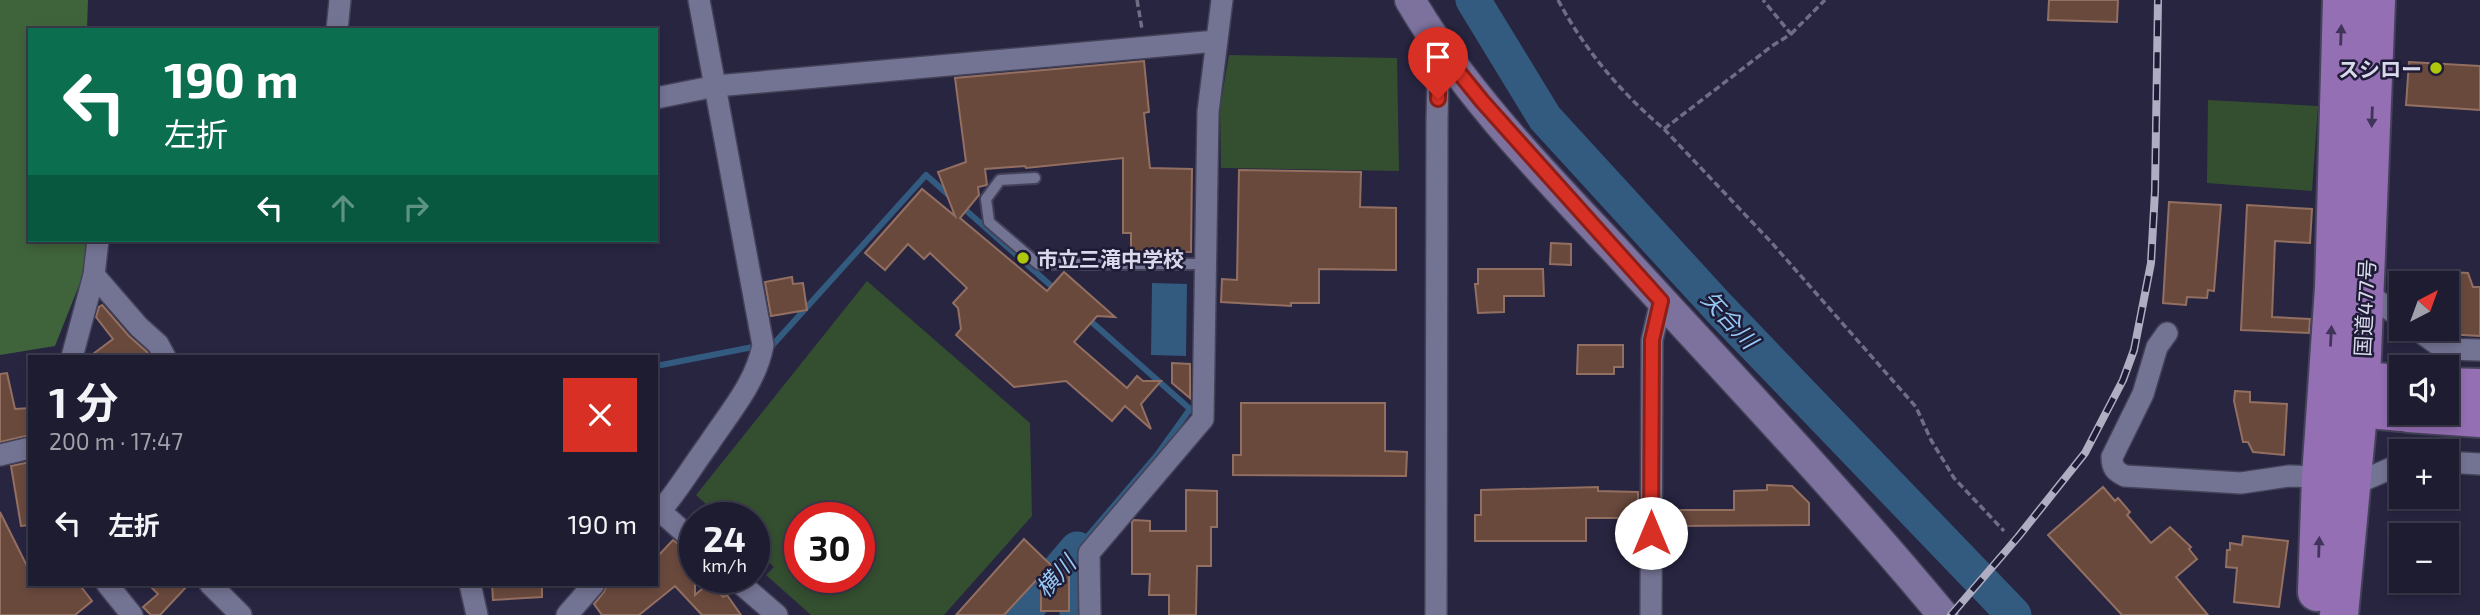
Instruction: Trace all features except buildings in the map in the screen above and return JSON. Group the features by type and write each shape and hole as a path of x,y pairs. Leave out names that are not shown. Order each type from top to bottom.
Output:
{"highway":[{"name":"国道477号","path":"2342,0 2334,288 2349,395"},
{"name":"国道477号","path":"2316,615 2366,292 2376,0"},
{"path":"2349,395 2389,387"},
{"path":"2459,387 2480,388"},
{"path":"2349,395 2389,408"},
{"path":"2459,417 2480,418"},
{"name":"国道477号","path":"2335,487 2339,615"}],"street":[{"path":"337,28 340,0"},
{"path":"679,529 658,513 746,389 760,362 763,345 699,0"},
{"path":"1090,615 1089,553 1203,419 1208,112 1222,0"},
{"path":"1410,0 1448,59 1499,121 1661,301 1819,470 1935,612"},
{"path":"658,98 716,86 1216,41"},
{"path":"1436,615 1437,120 1438,78 1448,59"},
{"path":"73,355 94,275 98,242"},
{"path":"94,275 139,327 158,344 164,355"},
{"path":"2366,292 2389,309"},
{"path":"1651,615 1652,340 1661,301"},
{"path":"2166,333 2157,347 2143,394 2112,457 2112,466 2117,472 2124,476 2241,483 2289,476 2335,487 2364,481 2389,470"},
{"path":"2433,341 2444,349 2480,350"},
{"path":"0,455 28,448"},
{"path":"2459,463 2480,464"},
{"path":"109,586 132,615"},
{"path":"212,586 242,615"},
{"path":"470,586 477,615"},
{"path":"567,615 592,586"},
{"path":"751,593 777,615"}],"lane":[{"path":"1035,178 1000,180 986,199 989,222 1038,264 1206,264"}],"path":[{"path":"1137,0 1146,48"},
{"path":"1558,0 1566,16 1609,76 1639,108 1664,129 1771,242 1916,407 1954,478 2004,530"},
{"path":"1763,0 1791,34"},
{"path":"1664,129 1791,34 1825,0"}],"green space":[{"path":"0,0 88,0 87,28 28,28 28,242 96,242 55,346 0,355"},
{"path":"1229,55 1397,58 1399,171 1221,168 1220,107"},
{"path":"2208,100 2318,106 2312,191 2207,183"},
{"path":"867,281 1030,423 1032,516 944,615 811,615 786,593 875,593 875,502 784,502 784,591 770,579 770,571 774,567 770,563 770,502 704,502 696,495"}],"water":[{"path":"1152,283 1187,284 1186,356 1151,355"}],"waterway":[{"name":"矢合川","path":"1473,0 1545,118 1719,308 2014,615"},
{"path":"770,348 926,175 952,198"},
{"path":"960,205 1057,291"},
{"path":"1077,549 1157,455 1190,409 1086,317"},
{"path":"658,366 753,347"},
{"name":"横川","path":"1021,615 1077,549 1077,615"}],"railway":[{"path":"1951,615 2085,453 2123,380 2134,350 2151,263 2158,0"}],"place":[{"name":"スシロー","path":"2436,68"},
{"name":"市立三滝中学校","path":"1023,258"}],"route":[{"path":"1438,99 1438,78 1448,59 1482,101 1661,301 1652,340 1651,533"}]}
